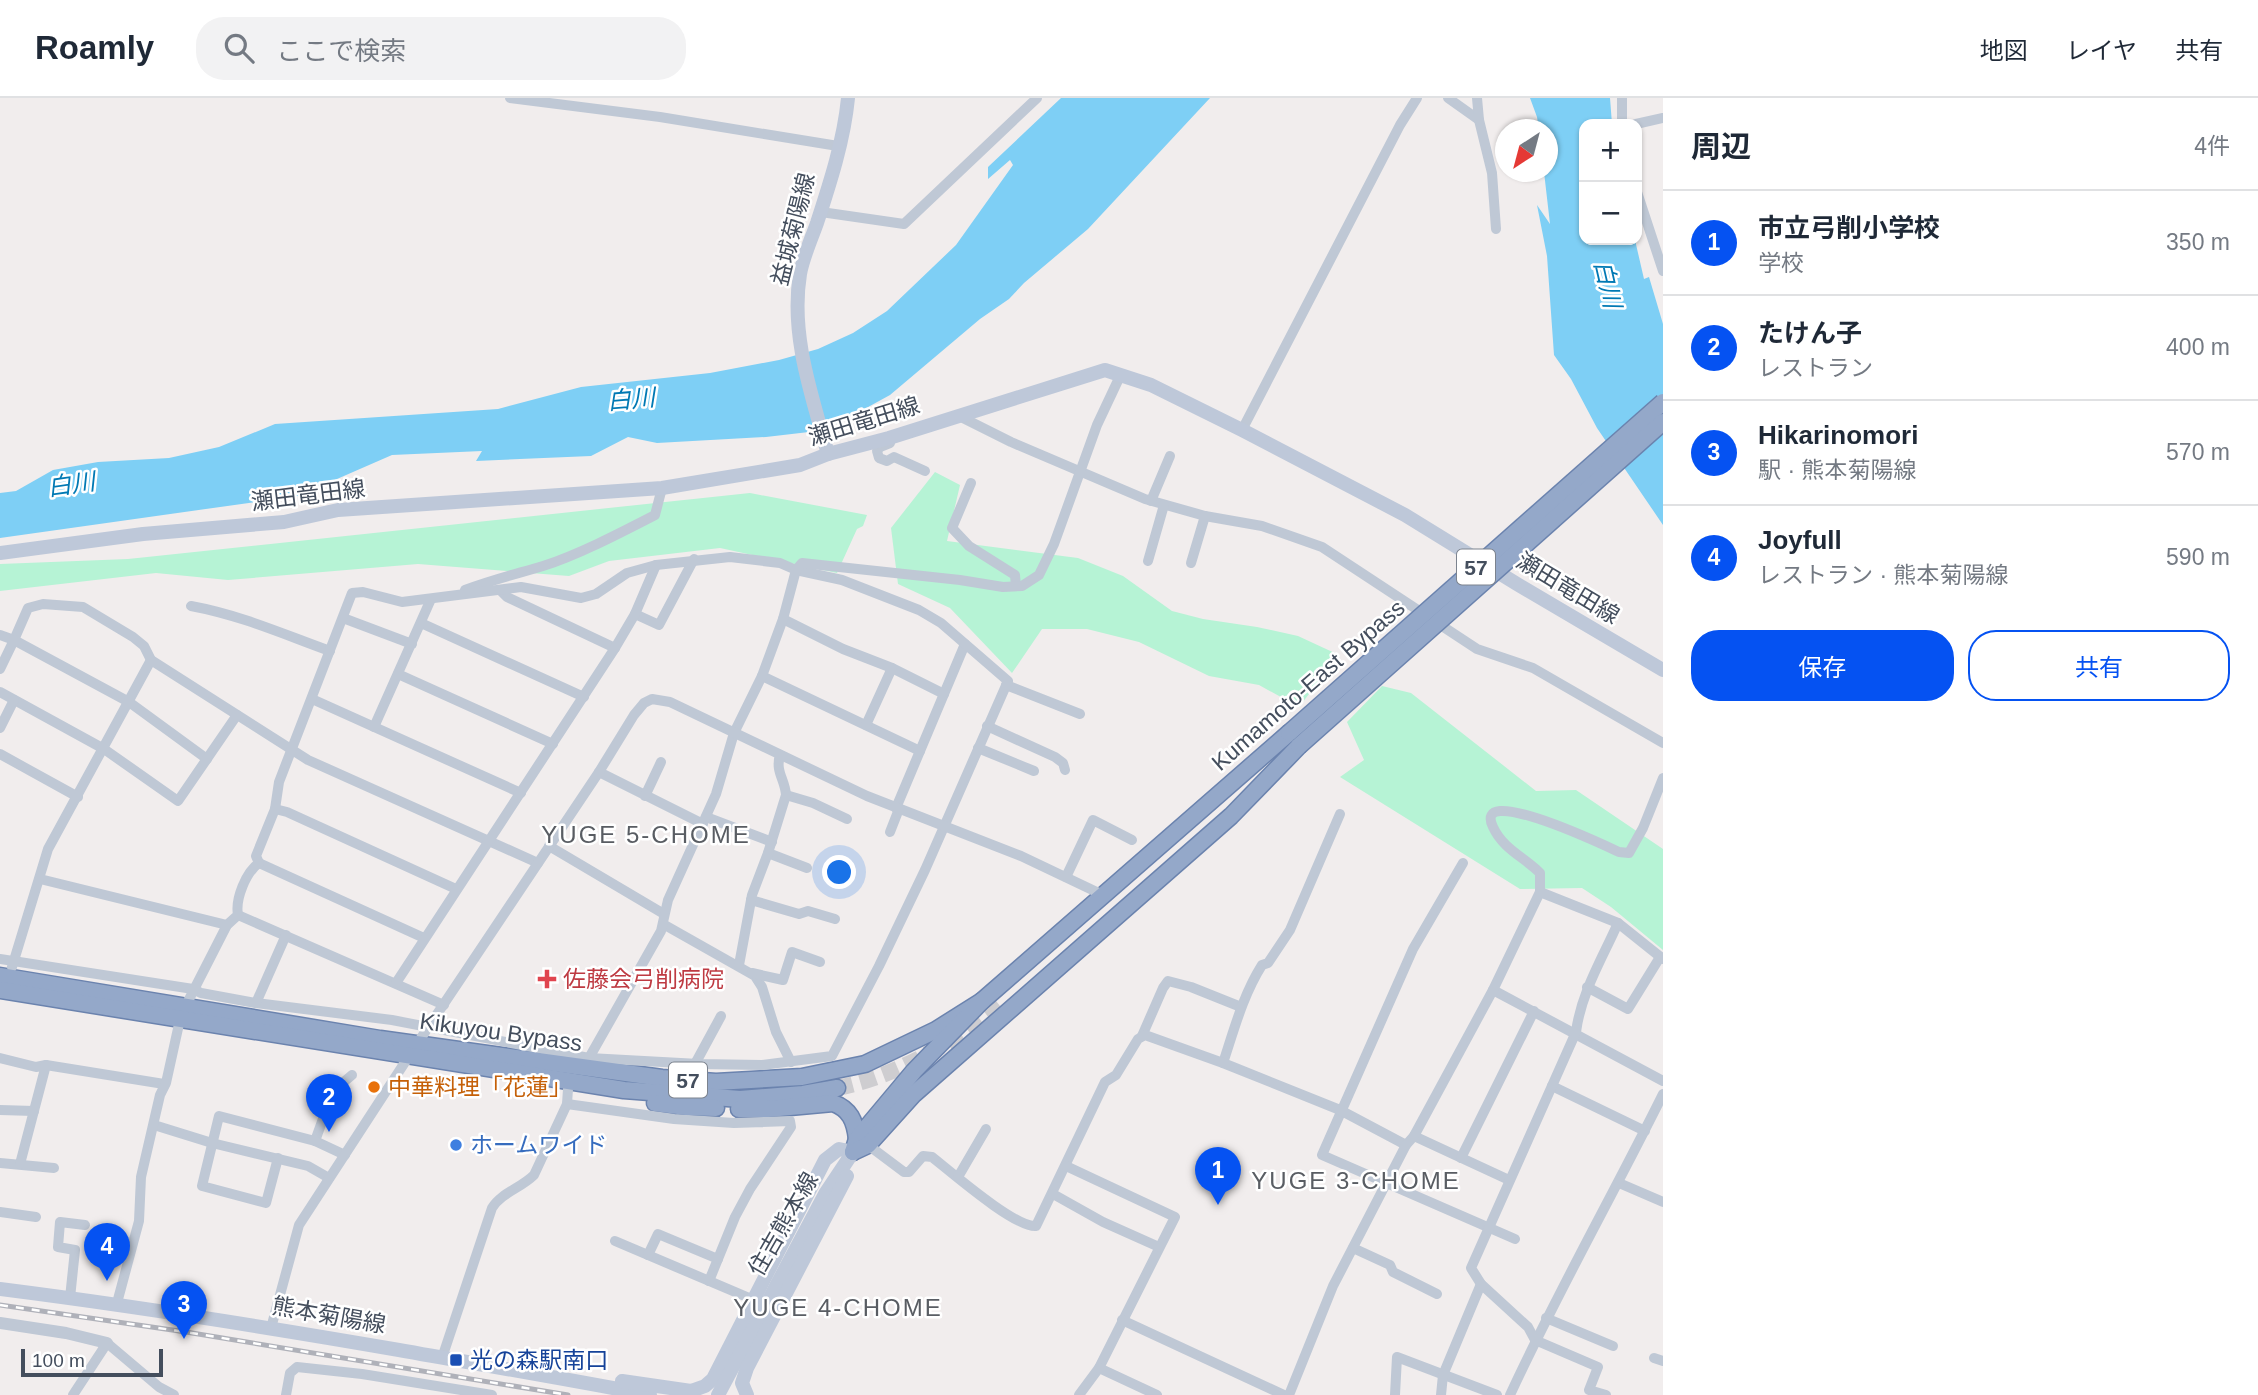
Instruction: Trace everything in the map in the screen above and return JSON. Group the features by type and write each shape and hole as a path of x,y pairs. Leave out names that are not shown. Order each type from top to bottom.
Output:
{"highway":[{"name":"Kumamoto-East Bypass","path":"1294,739 1663,402"},
{"name":"Kumamoto-East Bypass","path":"993,1005 1103,895 1294,739 1663,422"},
{"path":"860,1145 914,1071 929,1056 1231,816 1294,739"},
{"name":"Kikuyou Bypass","path":"2,987 413,1050 716,1082 802,1077 865,1064 993,1005"},
{"path":"860,1145 929,1082 993,1005"},
{"name":"Kikuyou Bypass","path":"413,1050 481,1067 625,1090 712,1098 764,1098 837,1088"},
{"path":"898,1050 919,1051 929,1056 933,1062 933,1072 929,1082"},
{"path":"481,1067 568,1096 686,1107 768,1109 833,1103 841,1106 852,1118 860,1145"}],"main road":[{"name":"益城菊陽線","path":"828,454 800,349 798,307 800,273 821,212 846,121 848,98"},
{"name":"瀬田竜田線","path":"0,553 144,534 284,522 338,510 662,488 800,465 828,454 960,417 1105,370 1151,385 1405,515 1663,670"},
{"name":"住吉熊本線","path":"718,1395 825,1194 860,1145"},
{"path":"552,1376 600,1378 691,1391 713,1379 825,1160 839,1149 860,1145 854,1165 830,1205 747,1368 742,1383 747,1395"},
{"name":"熊本菊陽線","path":"0,1289 117,1303 271,1328 650,1395"}],"street":[{"path":"510,98 660,117 838,146"},
{"path":"821,212 904,224 1037,98"},
{"path":"1242,430 1400,125 1418,98"},
{"path":"1448,98 1479,120"},
{"path":"1477,98 1479,120 1492,173 1496,229"},
{"path":"1622,98 1622,119"},
{"path":"1642,123 1663,118"},
{"path":"1642,208 1663,271"},
{"path":"1654,247 1663,239"},
{"path":"589,1058 656,942 673,888 716,793 734,733 762,676 783,619 796,570 802,563 1003,587 1022,586 1039,575 1054,544 1079,472 1121,374"},
{"path":"925,471 894,457 887,461 880,458 877,451 880,447 982,411"},
{"path":"960,417 1079,472 1151,501 1205,516 1262,526 1322,547 1477,649 1533,668 1663,743"},
{"path":"1151,501 1170,456"},
{"path":"971,483 952,528 969,546 1015,575 1017,586"},
{"path":"452,596 491,579 543,566 577,553 644,521 655,515 662,488"},
{"path":"1148,561 1164,505"},
{"path":"1191,563 1205,516"},
{"path":"0,959 193,989 201,993 256,1003 392,1020 589,1058 762,1065 832,1056 879,966 1007,681 941,623 919,610 842,580 796,570 780,563 730,557 656,565 627,573 596,594 581,598 521,587 402,602 363,592 352,593 279,782 275,809 256,856 259,863 425,938"},
{"path":"635,614 659,625 694,559"},
{"path":"396,983 615,648 635,614 656,565"},
{"path":"500,590 507,597 615,648"},
{"path":"374,727 432,599"},
{"path":"0,669 29,608 43,604 83,607 144,646 151,660 308,760 538,863"},
{"path":"191,606 226,612 255,621 330,651"},
{"path":"343,618 412,644"},
{"path":"783,619 944,694"},
{"path":"421,623 584,697"},
{"path":"0,635 129,702 207,759"},
{"path":"890,832 920,751 965,644"},
{"path":"2,987 14,961 48,849 151,660"},
{"path":"866,726 892,668"},
{"path":"398,674 553,744"},
{"path":"762,676 920,751"},
{"path":"1006,685 1080,715"},
{"path":"0,692 104,749 178,801 237,715"},
{"path":"0,728 14,699"},
{"path":"312,699 521,793"},
{"path":"271,1328 299,1225 634,715 652,699 670,702 898,808 1066,877 1103,895"},
{"path":"988,726 1055,757 1063,763 1065,770"},
{"path":"978,747 1034,771"},
{"path":"0,754 78,797"},
{"path":"739,965 751,900 786,795 786,787 778,768 780,755"},
{"path":"645,796 661,762"},
{"path":"599,772 645,796 704,820 772,842"},
{"path":"1289,1395 1333,1286 1406,1145 1414,1136 1493,990 1540,892 1540,873 1519,858 1502,840 1492,825 1492,817 1495,813 1506,810 1549,822 1619,852 1629,853 1638,839 1663,778"},
{"path":"786,795 813,803 846,819"},
{"path":"275,809 287,812 456,889"},
{"path":"1223,1063 1241,1007 1260,968 1268,963 1290,930 1340,814"},
{"path":"1066,877 1093,820 1132,840"},
{"path":"549,846 751,973 762,987 776,1032 790,1062"},
{"path":"768,853 807,868"},
{"path":"238,915 236,905 251,868 259,863"},
{"path":"1463,863 1413,949 1322,1155 1515,1239"},
{"path":"40,878 227,925"},
{"path":"1540,892 1618,923 1661,958 1628,1009 1587,987"},
{"path":"751,900 799,914 808,911 835,919"},
{"path":"117,1303 139,1221 141,1177 183,1013 227,925 238,915"},
{"path":"238,915 444,1005"},
{"path":"1606,1395 1589,1393 1598,1367 1535,1339 1528,1327 1481,1284 1471,1268 1576,1032 1578,1011 1587,987 1618,923"},
{"path":"256,1003 286,935"},
{"path":"751,973 783,980 792,952 820,962"},
{"path":"860,1145 904,1172 909,1172 920,1158 929,1156 991,1203 1032,1227 1036,1226 1105,1082 1116,1075 1142,1036 1168,981 1241,1007"},
{"path":"1493,990 1576,1032 1663,1081"},
{"path":"1461,1158 1534,1012"},
{"path":"695,1064 721,1016"},
{"path":"1142,1036 1152,1036 1340,1110 1406,1145"},
{"path":"0,1058 36,1068 46,1065 164,1084"},
{"path":"20,1164 46,1065"},
{"path":"315,1141 333,1091 352,1075"},
{"path":"1552,1086 1645,1131"},
{"path":"1510,1395 1535,1339 1619,1183 1663,1094"},
{"path":"442,1358 492,1208 497,1200 525,1184 534,1175 568,1096 674,1119 790,1121 791,1127 760,1172 735,1217 709,1281"},
{"path":"0,1110 34,1111"},
{"path":"278,1158 266,1203 202,1186 219,1116 315,1141 345,1155"},
{"path":"154,1125 212,1143 308,1166 329,1178"},
{"path":"958,1177 986,1129"},
{"path":"1414,1136 1509,1180"},
{"path":"0,1163 54,1168"},
{"path":"1066,1166 1175,1217 1099,1367 1079,1395"},
{"path":"1619,1183 1662,1200"},
{"path":"1053,1194 1103,1222 1160,1247"},
{"path":"0,1212 36,1217"},
{"path":"70,1298 75,1250 58,1247 60,1222 85,1225"},
{"path":"648,1255 658,1234 718,1259"},
{"path":"615,1241 754,1300"},
{"path":"1353,1248 1390,1265 1392,1272 1437,1294"},
{"path":"1441,1395 1443,1375 1481,1284"},
{"path":"1546,1318 1613,1346"},
{"path":"1122,1320 1283,1395"},
{"path":"0,1323 66,1333 107,1343 159,1387 174,1395"},
{"path":"73,1395 107,1343"},
{"path":"1395,1395 1397,1357 1497,1395"},
{"path":"286,1395 290,1373 296,1367 362,1374 492,1395"},
{"path":"1099,1367 1157,1395"}],"green space":[{"path":"935,472 960,485 947,541 1078,558 1123,576 1172,611 1298,636 1339,655 1299,707 1259,685 1209,676 1139,642 1087,629 1042,629 1012,673 950,608 898,584 891,528"},
{"path":"750,493 867,515 863,526 857,529 837,573 720,548 609,561 569,576 418,564 228,580 156,573 0,591 0,564 128,559"},
{"path":"1382,686 1411,693 1536,791 1576,790 1663,849 1663,950 1611,907 1582,888 1520,889 1340,777 1364,760 1347,722"}],"water":[{"name":"白川","path":"1061,98 1210,98 1088,229 1009,299 980,319 890,395 839,423 809,432 766,437 657,443 628,437 591,456 476,461 482,451 392,455 298,496 0,538 0,493 16,491 53,470 98,462 169,458 219,447 275,424 498,409 581,387 710,373 779,360 818,349 853,333 887,311 956,245 1013,165 1010,160 988,179 988,167"},
{"name":"白川","path":"1530,98 1610,98 1612,119 1579,119 1579,245 1636,245 1644,279 1649,277 1663,324 1663,525 1597,428 1571,379 1554,355 1547,256 1537,205 1550,224 1545,182 1558,182 1558,119 1537,117"}],"tunnel":[{"path":"837,1088 860,1083 923,1056 1000,1005"}],"railway":[{"path":"0,1305 186,1332 568,1395"}],"place":[{"name":"佐藤会弓削病院","path":"547,979"},
{"name":"中華料理「花蓮」","path":"374,1087"},
{"name":"たけん子","path":"329,1132"},
{"name":"ホームワイド","path":"456,1145"},
{"name":"市立弓削小学校","path":"1218,1205"},
{"name":"Joyfull","path":"107,1281"},
{"name":"Hikarinomori","path":"184,1339"},
{"name":"光の森駅南口","path":"456,1360"}],"district":[{"name":"YUGE 5-CHOME","path":"646,834"},
{"name":"YUGE 3-CHOME","path":"1356,1180"},
{"name":"YUGE 4-CHOME","path":"838,1307"}]}
